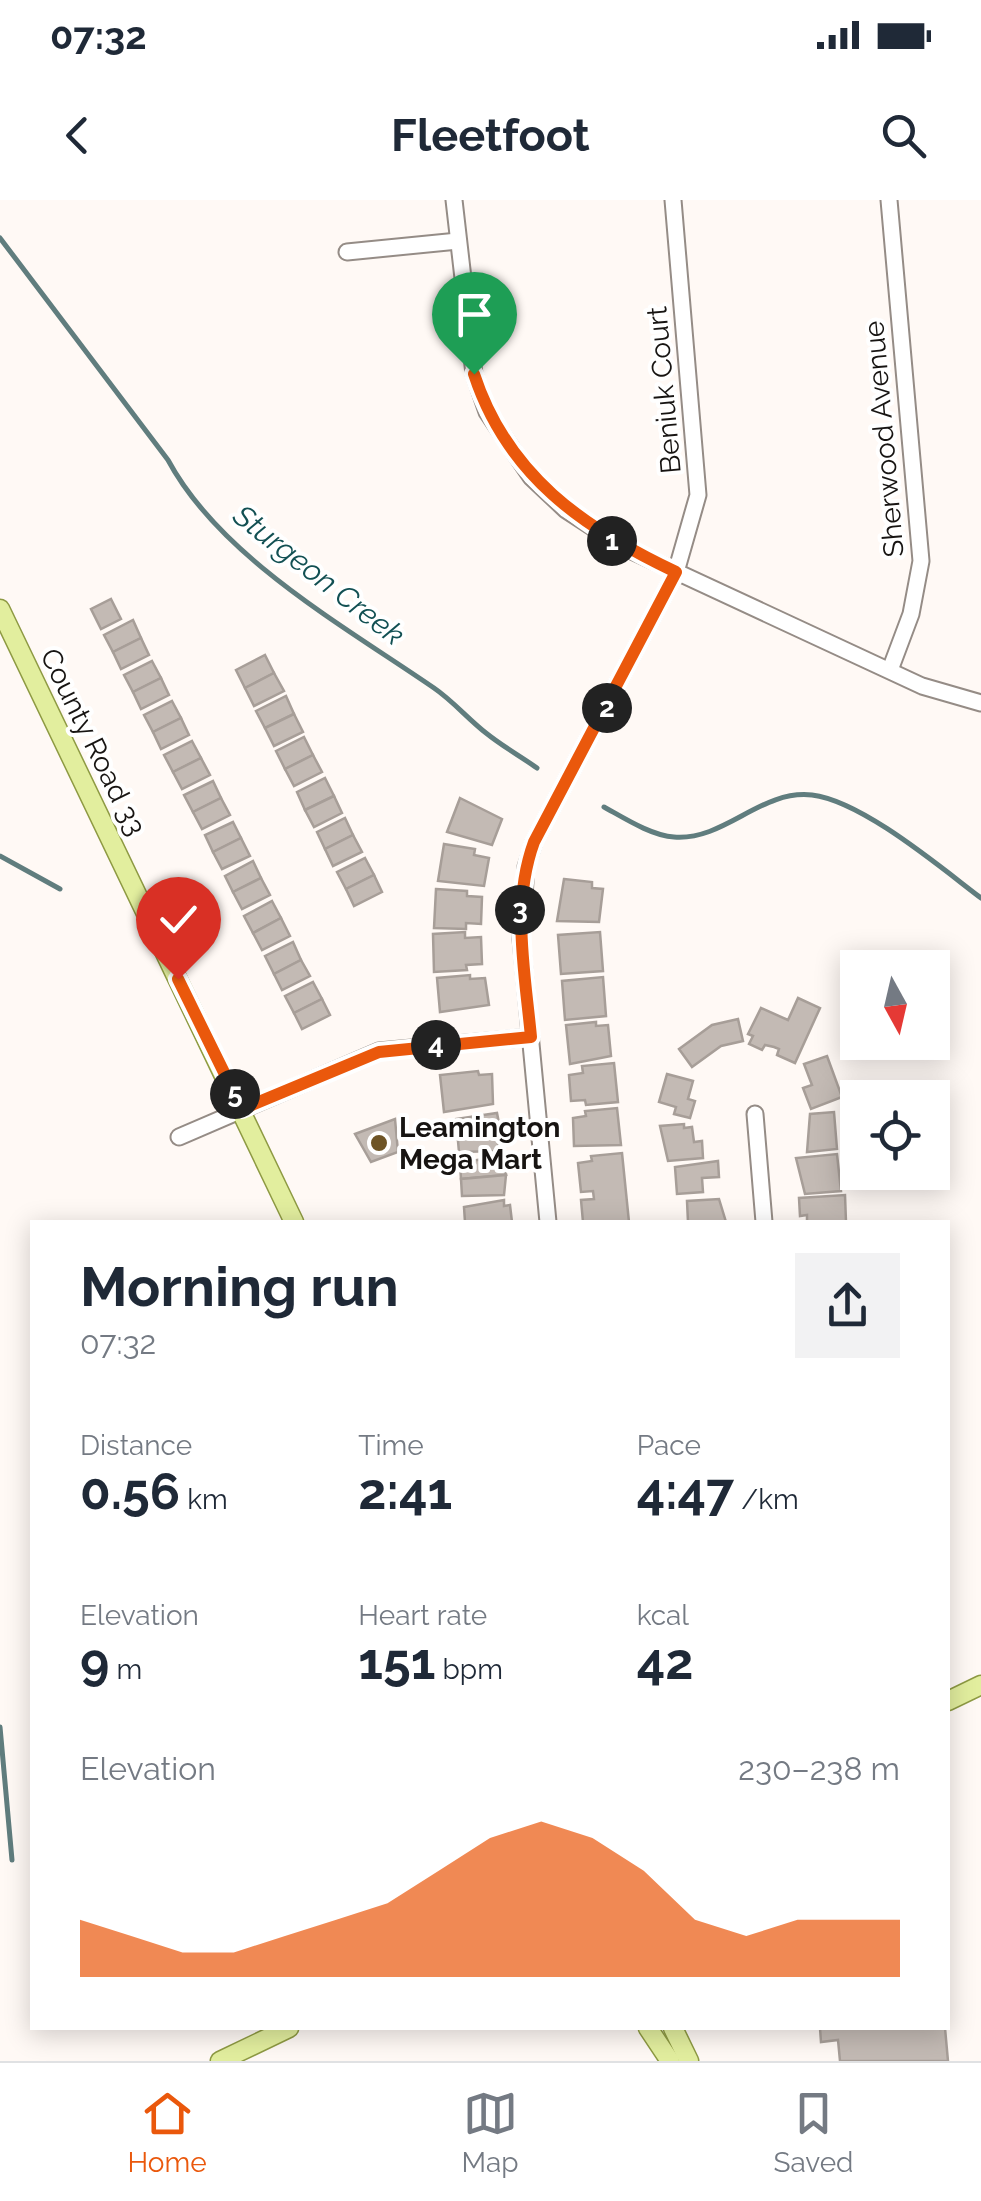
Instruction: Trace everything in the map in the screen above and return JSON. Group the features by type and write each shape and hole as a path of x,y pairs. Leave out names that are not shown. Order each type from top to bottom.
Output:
{"main road":[{"name":"County Road 33","path":"0,609 293,1220"},
{"path":"950,1700 981,1685"},
{"path":"220,2061 285,2030"},
{"path":"649,2030 670,2061"},
{"path":"674,2030 689,2061"}],"street":[{"path":"454,200 474,374 497,429 531,477 566,510 623,547 922,686 981,703"},
{"name":"Beniuk Court","path":"548,1220 520,918 526,866 534,842 676,572 698,494 673,200"},
{"name":"Sherwood Avenue","path":"889,200 921,561 912,614 890,670"},
{"path":"347,252 458,241"},
{"path":"180,1137 379,1052 531,1037"},
{"path":"755,1114 764,1220"}],"building":[{"path":"111,599 121,619 101,629 91,609"},
{"path":"133,620 141,638 113,652 104,635"},
{"path":"141,638 149,655 121,669 113,652"},
{"path":"265,655 274,673 245,688 236,670"},
{"path":"152,661 161,678 133,692 124,675"},
{"path":"274,673 284,691 254,706 245,688"},
{"path":"161,678 169,695 141,709 133,692"},
{"path":"286,696 294,714 265,728 256,711"},
{"path":"172,701 181,718 153,732 144,715"},
{"path":"294,714 303,732 274,746 265,728"},
{"path":"181,718 189,735 161,749 153,732"},
{"path":"304,737 313,755 285,769 276,751"},
{"path":"192,741 201,758 173,772 164,755"},
{"path":"313,755 322,772 294,786 285,769"},
{"path":"201,758 210,775 182,789 173,772"},
{"path":"325,778 334,796 305,810 297,792"},
{"path":"213,781 221,798 193,812 184,795"},
{"path":"334,796 342,813 314,827 305,810"},
{"path":"221,798 230,815 202,829 193,812"},
{"path":"460,798 502,819 492,845 447,832"},
{"path":"345,818 353,835 325,849 317,832"},
{"path":"233,822 241,838 213,852 205,835"},
{"path":"353,835 362,852 333,866 325,849"},
{"path":"241,838 250,856 222,869 213,852"},
{"path":"444,844 475,849 474,855 489,858 484,886 438,881"},
{"path":"365,858 374,875 346,889 337,872"},
{"path":"253,861 261,878 233,892 225,876"},
{"path":"374,875 382,892 354,906 346,889"},
{"path":"261,878 270,895 242,909 233,892"},
{"path":"564,879 592,882 592,888 603,889 599,922 557,921"},
{"path":"436,889 467,891 467,896 482,897 481,924 466,923 466,929 434,928"},
{"path":"272,901 281,918 253,933 244,916"},
{"path":"281,918 290,936 262,950 253,933"},
{"path":"465,932 465,938 481,937 482,964 466,965 467,970 434,972 433,934"},
{"path":"600,932 603,971 561,974 558,935"},
{"path":"293,942 301,960 274,974 265,956"},
{"path":"301,960 310,976 282,990 274,974"},
{"path":"470,975 470,979 485,978 489,1005 440,1012 437,978"},
{"path":"603,977 606,1016 565,1020 562,981"},
{"path":"313,982 322,999 294,1013 285,996"},
{"path":"798,998 820,1008 795,1063 777,1055 779,1049 765,1045 762,1050 749,1044 753,1036 748,1034 761,1008 788,1020"},
{"path":"322,999 330,1015 302,1029 294,1013"},
{"path":"738,1019 743,1041 721,1046 692,1067 679,1049 712,1025"},
{"path":"596,1022 596,1026 608,1025 611,1056 570,1064 566,1025"},
{"path":"827,1056 840,1098 811,1109 803,1088 812,1085 804,1064"},
{"path":"614,1063 618,1102 586,1105 585,1100 571,1101 569,1075 583,1073 582,1066"},
{"path":"478,1071 479,1075 492,1074 493,1104 444,1112 440,1075"},
{"path":"667,1074 693,1081 688,1099 695,1101 690,1118 674,1114 676,1107 659,1102"},
{"path":"617,1108 621,1145 574,1146 573,1118 586,1116 585,1111"},
{"path":"834,1112 837,1149 807,1152 810,1114"},
{"path":"497,1113 503,1144 498,1144 499,1151 459,1152 456,1119"},
{"name":"Leamington Mega Mart","path":"395,1119 398,1152 371,1162 355,1134"},
{"path":"684,1124 684,1128 692,1127 694,1142 702,1141 703,1158 668,1161 660,1126"},
{"path":"622,1153 629,1220 583,1220 581,1200 594,1199 593,1191 581,1192 578,1163 592,1161 591,1156"},
{"path":"837,1154 841,1191 805,1194 796,1158"},
{"path":"500,1156 506,1175 461,1179 460,1163"},
{"path":"718,1161 719,1177 702,1178 703,1192 677,1194 675,1167"},
{"path":"506,1175 504,1195 462,1196 461,1179"},
{"path":"845,1195 846,1220 807,1220 807,1215 800,1216 799,1198"},
{"path":"719,1199 725,1220 688,1220 687,1201"},
{"path":"504,1200 504,1206 510,1205 512,1220 465,1220 464,1207"},
{"path":"820,2030 945,2030 948,2061 840,2061 838,2040 821,2042"}],"waterway":[{"name":"Sturgeon Creek","path":"0,238 219,528 287,587 434,688 479,728 537,768"},
{"name":"Sturgeon Creek","path":"604,807 657,833 692,836 776,800 812,795 854,809 877,822 981,898"},
{"path":"0,856 60,889"},
{"path":"0,1727 12,1860"}],"place":[{"name":"Leamington Mega Mart","path":"379,1143"}],"route":[{"path":"178,979 242,1109 356,1058 379,1052 531,1037 520,918 526,866 534,842 676,572 593,529 531,477 487,412 474,374"}]}
